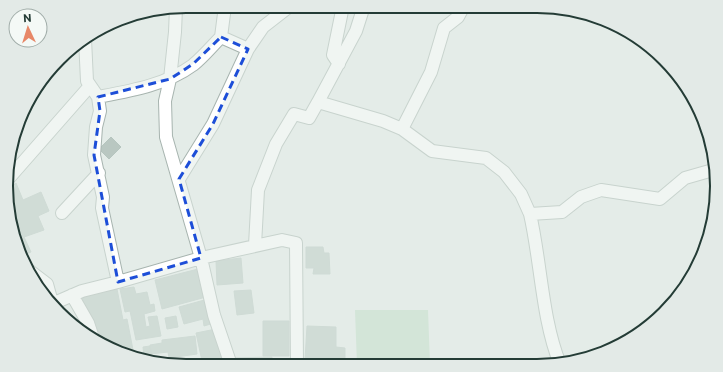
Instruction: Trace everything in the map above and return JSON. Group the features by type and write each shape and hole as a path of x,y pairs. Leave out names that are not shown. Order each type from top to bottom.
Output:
{"street":[{"path":"176,13 176,32 170,79 164,101 166,137 201,258 214,315 229,359"},
{"path":"98,97 120,93 170,79 193,64 221,37 224,13"},
{"path":"179,179 213,124 248,49 263,27 281,13"},
{"path":"339,64 333,55 342,13"},
{"path":"255,245 258,190 276,144 294,114 309,118 356,31 362,13"},
{"path":"402,130 431,72 444,28 458,17 460,13"},
{"path":"221,37 248,49"},
{"path":"85,46 87,82 89,87 98,97 100,111 96,127 94,155 104,197 102,208 118,282"},
{"path":"13,173 89,87"},
{"path":"318,102 383,122 402,130 432,151 486,158 504,172 521,194 530,214 536,237 553,347 558,358"},
{"path":"530,214 562,212 581,197 602,190 660,199 684,178 710,171"},
{"path":"62,213 99,173"},
{"path":"58,302 72,295 201,258 282,240 296,243 297,359"},
{"path":"40,279 47,284 49,291"},
{"path":"72,295 88,323 90,330"}],"highlighted area":[{"path":"221,37 248,49 213,124 179,179 201,258 118,282 94,155 100,111 98,97 170,79 193,64"}],"green space":[{"path":"355,310 428,310 430,359 357,359"}],"building":[{"path":"111,137 121,147 109,159 99,149"},
{"path":"16,183 23,200 41,192 49,211 38,216 44,230 24,237 31,252 27,254 16,220 13,186"},
{"path":"306,247 323,247 324,253 329,253 330,274 313,274 314,268 306,268"},
{"path":"241,258 243,283 217,285 216,261"},
{"path":"198,269 206,297 162,309 155,280"},
{"path":"134,287 136,294 147,292 150,305 154,304 155,311 144,314 146,327 150,326 148,317 157,316 161,336 136,340 130,311 125,312 120,289"},
{"path":"117,289 123,320 127,319 133,351 100,336 99,331 95,332 92,317 86,319 82,295"},
{"path":"251,290 254,313 237,315 234,291"},
{"path":"208,299 214,323 204,326 203,319 184,324 179,307"},
{"path":"176,316 178,327 167,329 165,318"},
{"path":"263,321 289,321 289,356 263,356"},
{"path":"307,326 336,327 336,347 345,348 345,359 305,359"},
{"path":"216,329 222,359 202,359 196,333"},
{"path":"195,336 197,354 169,358 168,352 151,354 150,345 162,343 162,340"},
{"path":"150,346 152,356 144,354 143,347"},
{"path":"272,357 272,359 233,359"}]}
